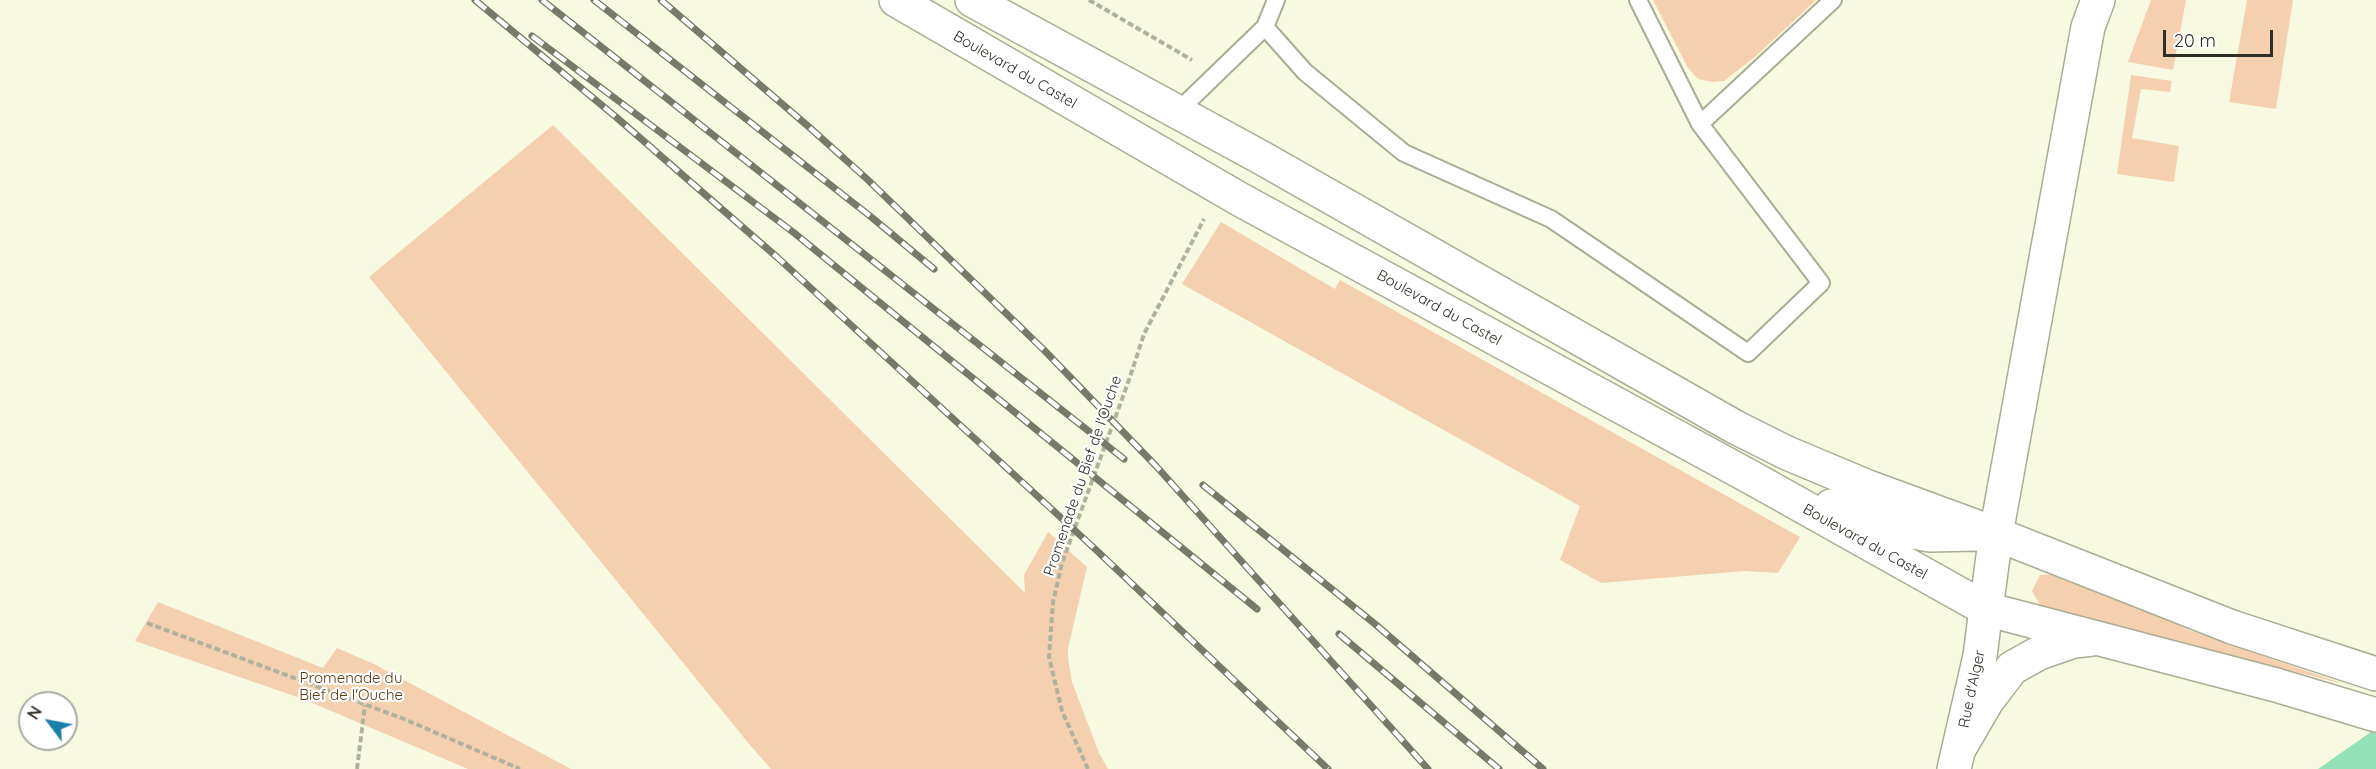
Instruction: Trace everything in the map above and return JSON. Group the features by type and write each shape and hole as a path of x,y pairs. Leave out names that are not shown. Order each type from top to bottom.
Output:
{"main road":[{"name":"Boulevard du Castel","path":"896,0 1241,200 1754,479 1986,609 2276,685 2376,715"},
{"path":"972,0 1177,112 1735,427 1787,453 1868,487 1996,534 2232,627 2376,674"},
{"path":"1986,609 1996,534 2088,27 2098,0"},
{"path":"1754,479 1893,528 1930,535 1996,534"},
{"name":"Rue d'Alger","path":"1957,759 1980,656 1986,609"},
{"path":"1957,759 1987,701 2012,668 2039,653 2074,641 2097,639"}],"lane":[{"path":"1177,112 1265,27 1276,0"},
{"path":"1265,27 1305,72 1404,153 1551,219 1748,353 1821,283 1700,124 1638,0"},
{"path":"1700,124 1833,0"}],"path":[{"path":"1089,0 1216,74"},
{"name":"Promenade du Bief de l'Ouche","path":"1088,769 1062,711 1049,657 1053,602 1062,563 1144,334 1205,216"},
{"path":"147,623 365,705 482,751 520,769"},
{"path":"357,769 365,705"}],"green space":[{"path":"1653,0 1816,0 1756,56 1724,81 1713,82 1698,79 1688,68"},
{"path":"2151,0 2186,0 2173,70 2128,62"},
{"path":"2247,0 2293,0 2276,109 2229,102"},
{"path":"2131,75 2172,81 2170,92 2141,89 2132,138 2179,146 2174,182 2117,174"},
{"path":"553,125 1025,593 1024,575 1048,532 1087,567 1068,648 1068,658 1072,682 1099,753 1108,769 771,769 750,745 369,277"},
{"path":"1221,222 1335,289 1340,280 1800,537 1778,573 1745,571 1601,583 1560,560 1580,506 1182,284"},
{"path":"2064,574 2189,630 2344,684 2083,620 2041,607 2032,591 2040,575"},
{"name":"Promenade du Bief de l'Ouche","path":"158,602 323,668 337,648 374,664 571,769 468,769 303,699 135,641"}],"shaded area":[{"path":"2376,728 2376,769 2318,769 2368,734"}],"railway":[{"path":"475,0 616,117 778,258 1094,548 1328,769"},
{"path":"542,0 1124,459"},
{"path":"594,0 870,216 934,269"},
{"path":"661,0 867,179 1044,350 1156,466 1428,769"},
{"path":"532,36 793,232 1257,609"},
{"path":"1203,485 1375,624 1543,769"},
{"path":"1339,634 1499,769"}]}
